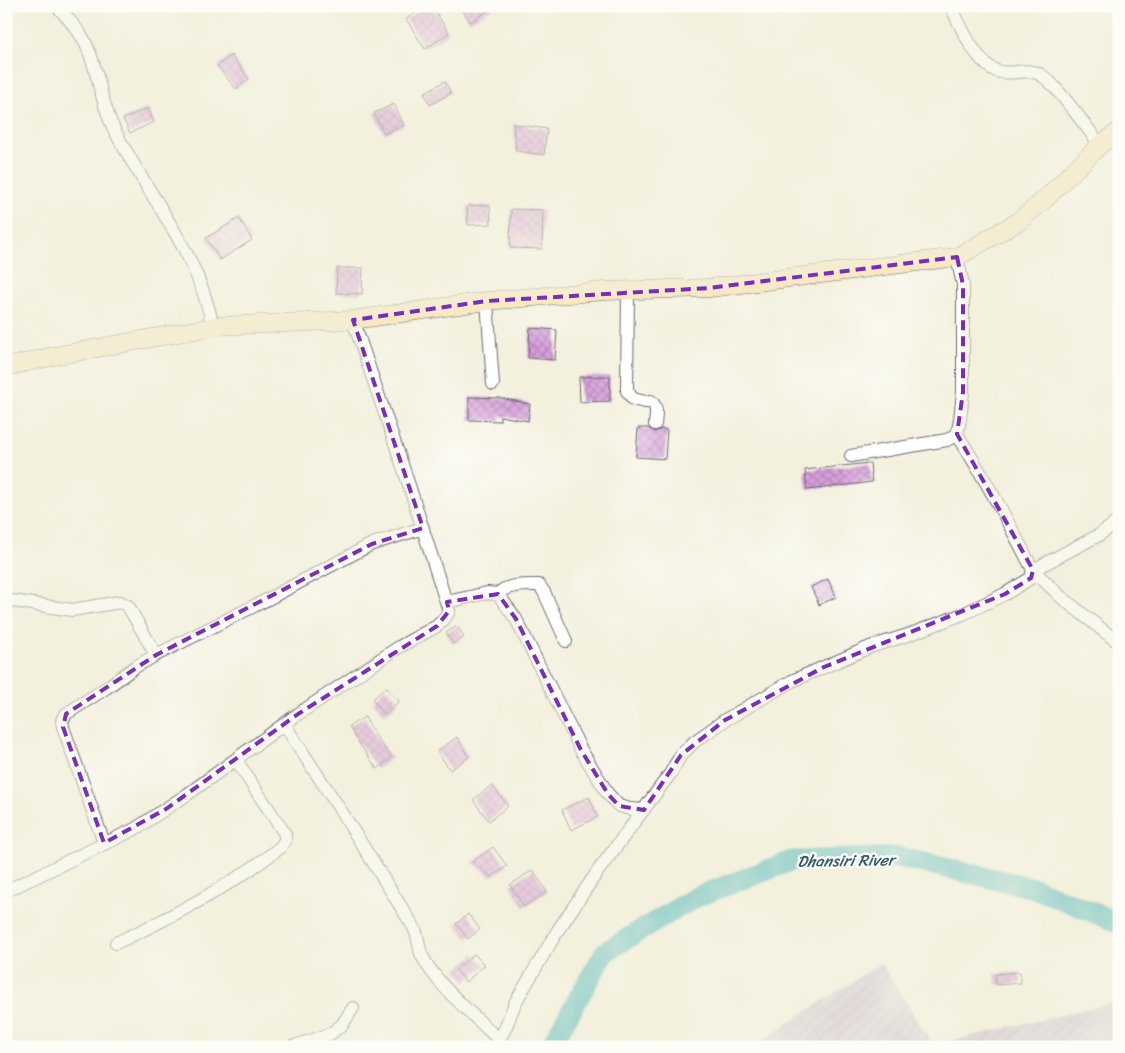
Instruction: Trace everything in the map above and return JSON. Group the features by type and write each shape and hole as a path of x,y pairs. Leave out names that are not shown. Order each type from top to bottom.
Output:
{"street":[{"path":"57,6 77,29 85,42 113,129 183,245 198,276 208,303 213,327"},
{"path":"951,6 960,26 977,54 990,68 1000,72 1028,70 1048,80 1086,125 1100,145"},
{"path":"6,367 54,356 213,327 352,320 487,301 604,292 709,288 957,258 1019,222 1100,145 1118,134"},
{"path":"851,456 947,440 956,434 960,420 963,392 963,285 957,258"},
{"path":"628,292 627,391 633,399 645,402 651,401 655,404 655,424"},
{"path":"487,301 493,384"},
{"path":"6,891 135,829 236,760 284,724 399,647 437,626 449,611 423,528 352,320"},
{"path":"956,434 982,473 1033,570 1061,597 1119,643"},
{"path":"284,724 413,926 419,938 420,951 425,960 448,990 497,1043 506,1029 515,1003 558,930 681,755 694,742 758,700 808,674 870,647 964,614 1022,585 1031,578 1033,570 1119,521"},
{"path":"104,843 63,728 62,720 66,714 156,655 372,544 423,528"},
{"path":"498,594 508,587 539,585 566,641"},
{"path":"447,602 487,593 498,594 516,619 577,742 608,794 620,806 630,810 644,810"},
{"path":"6,600 72,610 120,602 128,606 156,655"},
{"path":"116,943 174,915 282,847 285,834 236,760"},
{"path":"292,1047 330,1034 342,1025 353,1008"}],"highlighted area":[{"path":"957,257 963,285 963,392 957,434 1033,570 1031,578 1005,594 824,667 725,720 681,755 644,810 619,806 608,794 581,750 516,619 498,594 447,602 449,611 437,626 298,714 166,809 104,843 63,727 66,714 156,655 372,544 423,528 353,320 487,301 709,288"}],"shaded area":[{"path":"881,963 933,1045 1108,1004 1119,1005 1119,1047 758,1047 759,1042"}],"building":[{"path":"426,6 432,6 449,33 425,49 406,19"},
{"path":"460,6 496,6 470,22"},
{"path":"231,55 249,79 236,89 217,66"},
{"path":"445,81 451,93 430,105 424,93"},
{"path":"394,104 404,125 384,134 374,113"},
{"path":"148,108 154,122 130,133 123,119"},
{"path":"513,124 547,129 544,155 516,151"},
{"path":"490,205 491,224 468,225 467,206"},
{"path":"511,209 543,210 542,249 510,248"},
{"path":"239,218 252,240 220,260 206,238"},
{"path":"337,268 363,268 362,294 336,293"},
{"path":"530,328 557,330 555,360 528,358"},
{"path":"610,376 610,401 580,402 579,377"},
{"path":"469,397 500,398 530,404 528,421 500,416 500,421 469,420"},
{"path":"638,428 648,428 655,432 661,429 667,430 665,459 636,457"},
{"path":"870,463 872,482 807,490 805,470"},
{"path":"828,579 836,597 819,605 811,587"},
{"path":"457,626 464,637 453,644 446,633"},
{"path":"386,687 399,701 385,715 372,700"},
{"path":"365,717 375,735 392,758 377,769 349,726"},
{"path":"457,737 469,757 450,770 437,751"},
{"path":"492,785 508,806 489,821 473,800"},
{"path":"589,797 598,817 571,830 562,810"},
{"path":"493,847 507,866 491,877 472,862"},
{"path":"533,870 547,892 524,907 510,885"},
{"path":"468,914 480,929 468,939 456,924"},
{"path":"474,954 485,965 466,982 456,970"},
{"path":"1020,972 1021,983 996,985 995,974"}],"waterway":[{"name":"Dhansiri River","path":"550,1047 605,952 696,897 791,861 897,857 1034,888 1119,923"}]}
